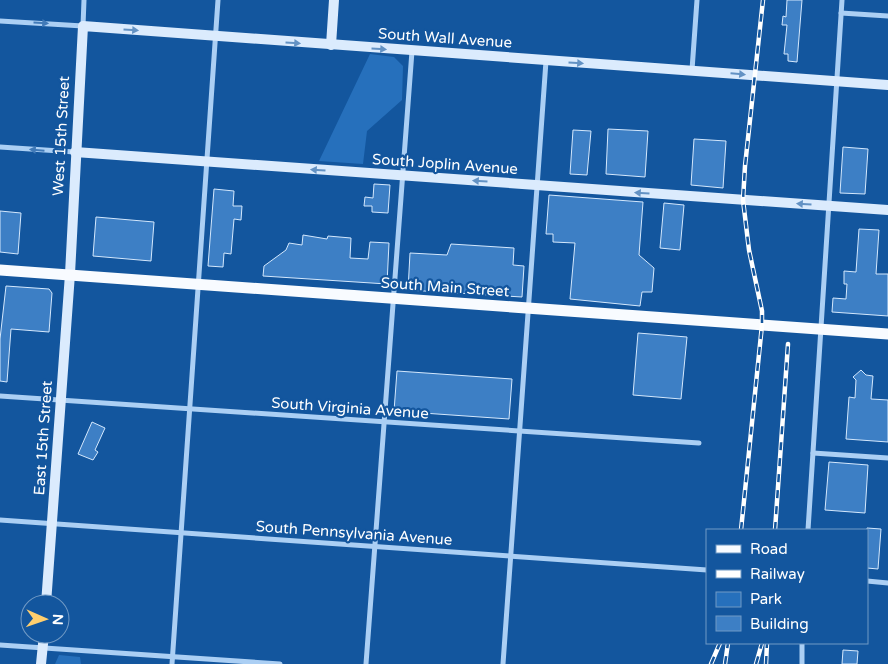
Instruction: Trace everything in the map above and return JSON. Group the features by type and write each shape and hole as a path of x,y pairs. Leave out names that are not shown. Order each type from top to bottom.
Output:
{"main road":[{"name":"South Main Street","path":"0,270 70,274 198,286 888,334"}],"street":[{"name":"West 15th Street","path":"70,274 84,0"},
{"path":"172,664 218,0"},
{"path":"331,46 334,0"},
{"path":"692,71 697,0"},
{"path":"808,529 842,0"},
{"path":"841,12 888,16"},
{"name":"South Wall Avenue","path":"0,20 331,46 888,84"},
{"path":"366,664 395,299 412,51"},
{"path":"502,664 546,60"},
{"name":"South Joplin Avenue","path":"0,147 888,210"},
{"name":"East 15th Street","path":"47,594 70,274"},
{"name":"South Virginia Avenue","path":"0,396 698,443"},
{"path":"813,453 888,458"},
{"name":"South Pennsylvania Avenue","path":"0,520 706,570"},
{"path":"868,581 888,583"},
{"path":"41,664 43,644"},
{"path":"802,644 802,664"},
{"path":"0,645 280,664"}],"green space":[{"path":"370,54 394,57 403,66 402,100 367,131 363,164 319,161"},
{"path":"59,655 80,657 81,664 55,664"}],"building":[{"path":"787,0 802,0 797,62 788,61 788,54 784,54 787,25 782,25 783,16 786,17"},
{"path":"608,129 648,131 645,177 606,174"},
{"path":"573,130 591,131 587,175 570,174"},
{"path":"694,139 726,141 723,188 691,185"},
{"path":"843,147 868,149 865,194 840,193"},
{"path":"374,184 390,185 388,213 372,212 372,206 364,206 365,197 373,198"},
{"path":"214,189 234,191 233,206 242,206 241,220 234,219 231,254 224,253 223,267 208,266"},
{"path":"549,195 643,202 639,255 654,268 652,292 642,292 640,306 570,299 575,243 553,242 553,234 546,234"},
{"path":"664,203 684,205 680,250 660,248"},
{"path":"0,211 21,213 18,254 0,252"},
{"path":"96,217 154,222 151,261 93,256"},
{"path":"859,229 879,230 876,274 888,274 888,316 832,312 833,298 846,299 847,284 844,284 844,271 856,272"},
{"path":"303,235 327,239 328,236 351,238 350,258 368,259 370,242 389,243 387,284 263,276 264,266 286,250 289,243 302,245"},
{"path":"451,244 514,248 513,265 524,266 522,297 408,290 410,253 447,255"},
{"path":"6,286 49,289 52,293 49,332 11,329 7,382 0,381 0,339"},
{"path":"638,333 687,337 681,399 633,395"},
{"path":"861,370 866,375 873,376 871,399 888,400 888,442 846,439 849,397 855,398 856,380 853,377"},
{"path":"397,371 512,379 509,419 394,411"},
{"path":"92,422 105,428 95,450 98,452 93,460 78,454"},
{"path":"829,462 868,465 865,513 825,510"},
{"path":"867,529 881,529 878,569 868,568"},
{"path":"843,650 858,651 857,664 842,664"}],"railway":[{"path":"741,529 762,325 762,311 749,250 743,200 763,0"},
{"path":"775,529 788,344"},
{"path":"711,664 720,644"},
{"path":"725,664 728,644"},
{"path":"756,664 762,644"},
{"path":"766,664 767,644"}]}
